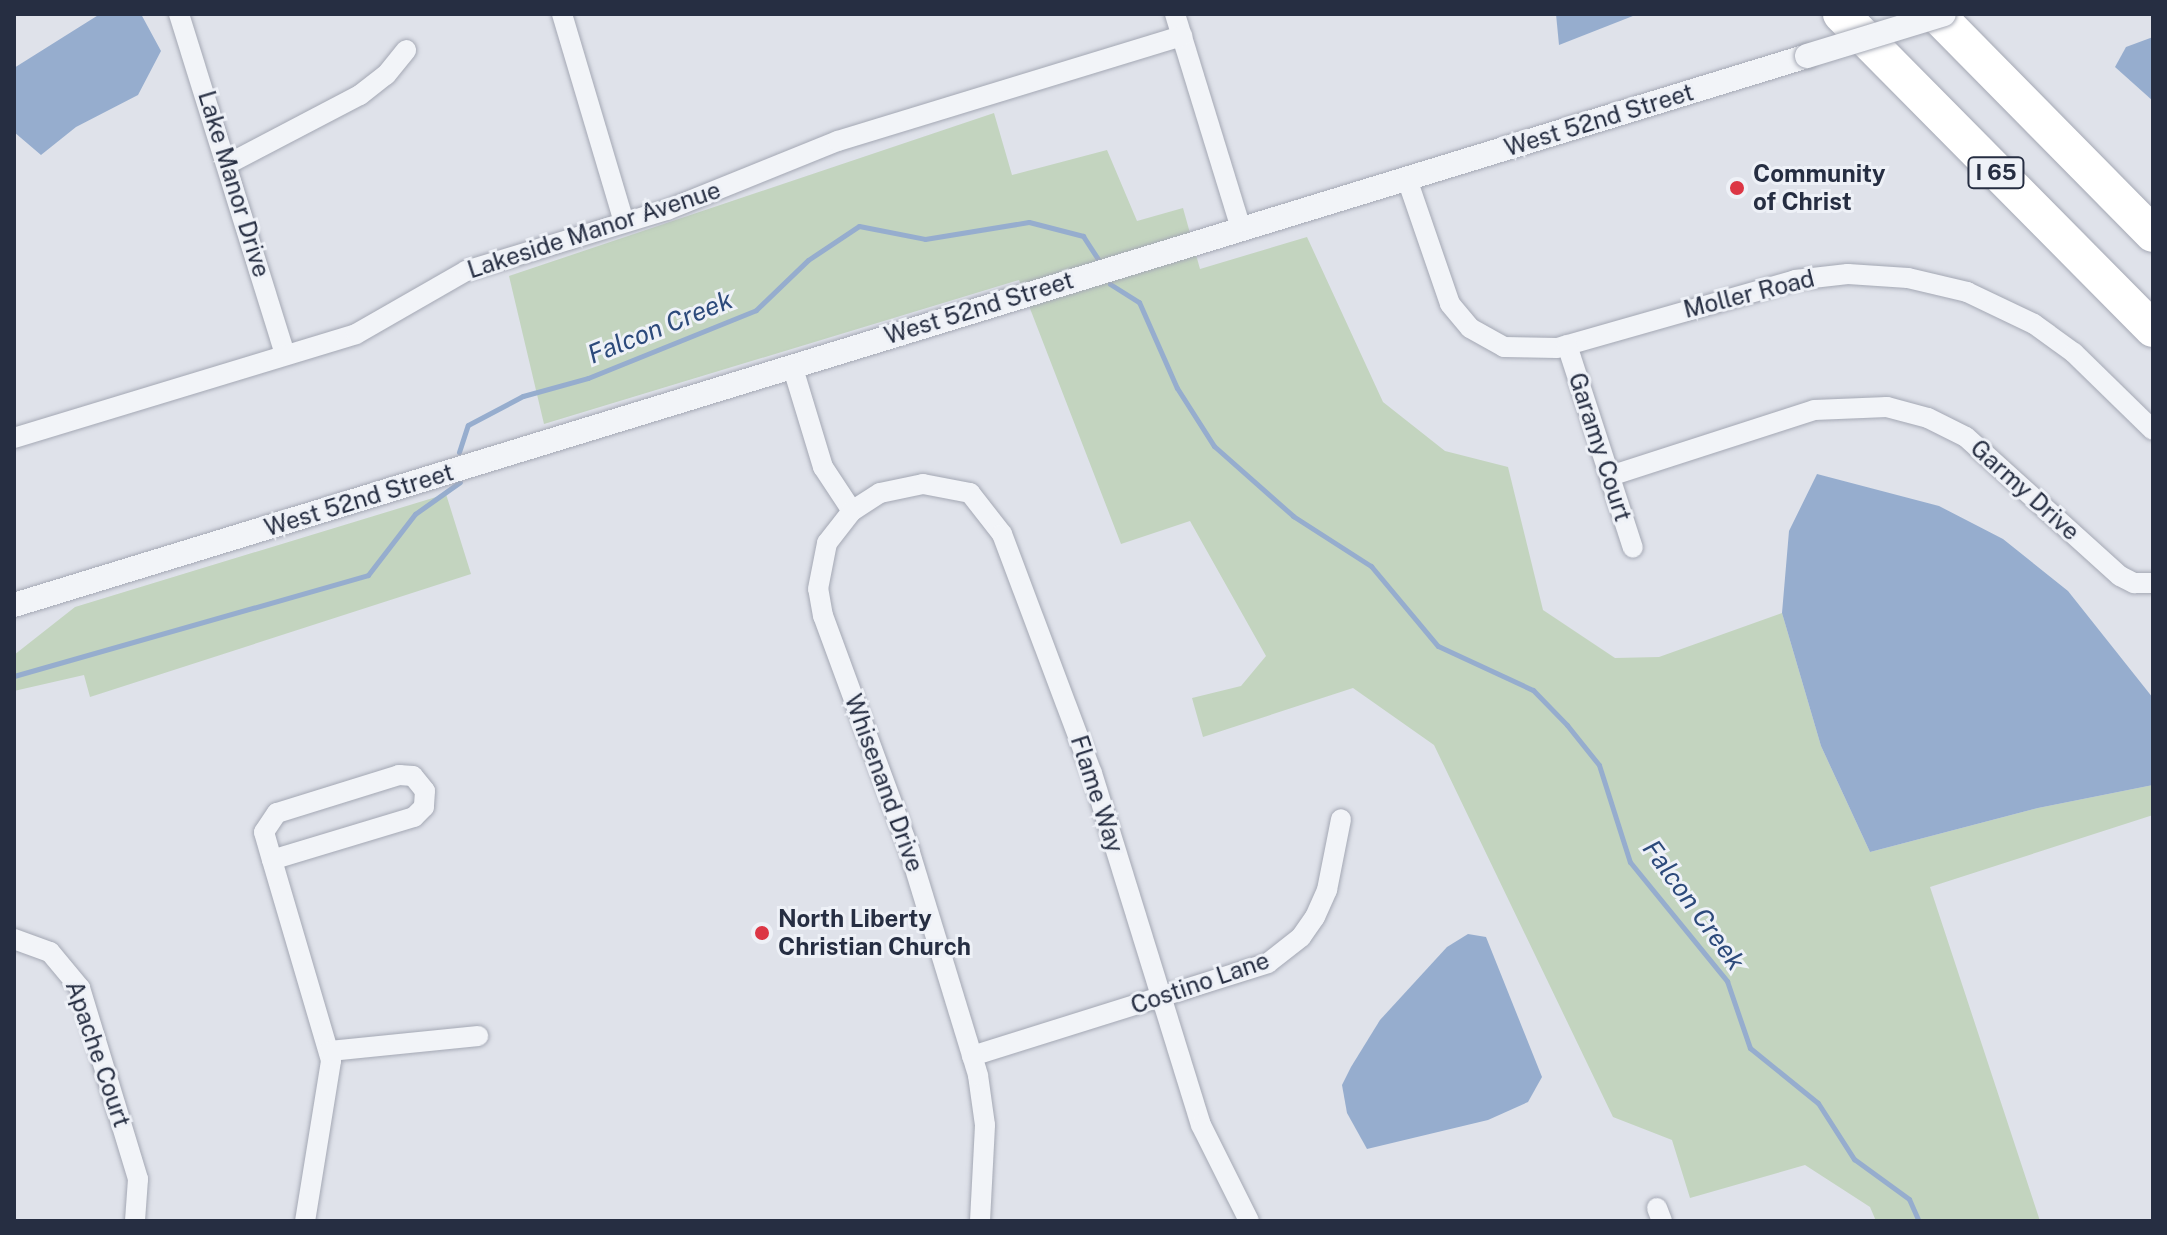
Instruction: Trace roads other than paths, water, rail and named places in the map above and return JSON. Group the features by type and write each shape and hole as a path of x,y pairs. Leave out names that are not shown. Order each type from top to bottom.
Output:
{"highway":[{"name":"I 65","path":"1841,14 2153,329"},
{"name":"I 65","path":"1936,14 2153,234"}],"street":[{"name":"Lake Manor Drive","path":"179,14 285,355"},
{"path":"562,14 624,222"},
{"path":"1175,14 1241,229"},
{"name":"West 52nd Street","path":"14,605 1944,14"},
{"name":"Lakeside Manor Avenue","path":"14,438 356,334 466,271 624,222 838,141 1182,36"},
{"path":"228,164 360,95 386,75 406,50"},
{"name":"Moller Road","path":"1407,179 1443,289 1464,322 1511,350 1567,345 1770,285 1848,274 1908,278 1967,292 2034,324 2074,353 2153,430"},
{"name":"Garamy Court","path":"1567,345 1633,548"},
{"path":"792,365 823,467 852,511"},
{"name":"Garmy Drive","path":"1610,476 1814,410 1887,407 1928,418 1966,437 2120,576 2134,583 2153,583"},
{"name":"Flame Way","path":"852,511 880,493 932,484 964,490 993,518 1092,773 1207,1142 1249,1221"},
{"name":"Whisenand Drive","path":"852,511 825,548 818,579 820,605 906,840 972,1056 985,1125 980,1221"},
{"path":"272,860 414,817 424,807 424,788 413,776 399,775 277,813 264,832 272,860 330,1051 330,1083 305,1221"},
{"name":"Costino Lane","path":"972,1056 1253,969 1301,937 1327,890 1341,819"},
{"name":"Apache Court","path":"14,939 50,952 80,988 138,1179 137,1211"},
{"path":"330,1051 478,1036"}],"water":[{"path":"100,14 141,14 161,51 138,95 76,127 41,155 14,132 14,68"},
{"path":"1556,14 1638,14 1559,45"},
{"path":"2153,37 2153,101 2115,67 2126,47"},
{"path":"1817,474 1939,506 2003,539 2068,591 2153,698 2153,785 2038,808 1870,852 1821,746 1782,613 1789,531"},
{"path":"1468,934 1486,937 1542,1077 1528,1102 1488,1120 1367,1149 1347,1113 1342,1085 1380,1020 1447,947"}],"waterway":[{"name":"Falcon Creek","path":"459,452 468,425 523,396 588,378 756,310 808,260 859,226 925,239 1029,222 1083,236 1098,259"},
{"name":"Falcon Creek","path":"1110,284 1139,302 1177,388 1214,446 1293,516 1371,566 1438,646 1533,690 1567,725 1599,765 1630,862 1727,981 1750,1048 1818,1103 1854,1159 1909,1199 1919,1221"},
{"name":"Falcon Creek","path":"14,676 368,575 415,514 460,482"}],"place":[{"name":"Community of Christ","path":"1737,188"},
{"name":"North Liberty Christian Church","path":"762,933"}]}
